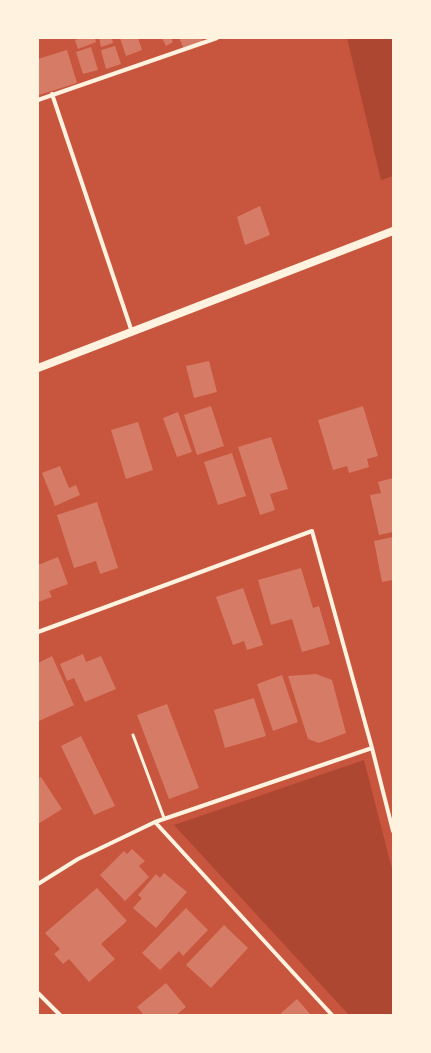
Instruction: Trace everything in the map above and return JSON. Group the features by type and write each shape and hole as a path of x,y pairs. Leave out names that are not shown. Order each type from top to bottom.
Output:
{"main road":[{"path":"38,368 393,231"}],"street":[{"path":"38,100 217,38"},
{"path":"52,94 132,332"},
{"path":"38,632 312,531 372,748 393,831"},
{"path":"38,884 78,859 164,818 372,748"},
{"path":"155,822 332,1015"},
{"path":"38,993 60,1015"}],"lane":[{"path":"133,735 164,818"}],"shaded area":[{"path":"347,38 393,38 393,176 381,180"},
{"path":"364,760 393,873 393,1015 349,1015 174,825"}],"building":[{"path":"81,38 95,38 96,42 78,49 75,40"},
{"path":"99,38 112,38 113,43 101,47"},
{"path":"120,38 138,38 142,50 126,56"},
{"path":"162,38 171,38 173,42 166,46"},
{"path":"179,38 202,38 203,41 184,49"},
{"path":"115,46 121,64 106,69 101,50"},
{"path":"91,47 98,70 83,74 76,52"},
{"path":"67,50 77,83 39,95 38,59"},
{"path":"260,206 270,235 245,245 237,217"},
{"path":"209,361 217,392 194,398 186,366"},
{"path":"211,406 224,446 197,455 184,415"},
{"path":"363,406 378,456 367,459 369,467 349,473 347,466 333,470 318,420"},
{"path":"178,412 192,452 177,457 163,418"},
{"path":"138,422 153,470 126,479 111,430"},
{"path":"271,437 288,489 270,494 275,510 260,515 238,447"},
{"path":"232,453 246,496 218,505 204,462"},
{"path":"60,466 69,488 76,485 80,495 55,506 42,473"},
{"path":"393,478 393,532 379,535 370,495 381,493 378,482"},
{"path":"97,502 118,568 100,574 96,561 74,568 57,515"},
{"path":"393,537 393,580 382,582 374,541"},
{"path":"58,557 68,584 49,591 52,597 38,602 38,565"},
{"path":"301,568 313,608 319,606 330,644 302,652 292,619 271,625 258,580"},
{"path":"243,588 263,645 247,650 244,641 233,645 216,597"},
{"path":"83,654 86,662 101,656 116,689 85,702 74,678 67,681 60,664"},
{"path":"52,656 74,705 39,721 38,663"},
{"path":"316,674 332,680 346,733 319,743 308,739 288,676"},
{"path":"282,675 298,722 273,731 257,684"},
{"path":"254,698 266,736 225,748 214,710"},
{"path":"167,704 199,788 169,799 137,715"},
{"path":"81,736 115,806 94,815 61,746"},
{"path":"41,777 62,809 38,824 38,779"},
{"path":"132,849 145,861 139,866 149,877 125,901 100,875 124,851 127,854"},
{"path":"164,873 187,892 156,928 133,908 142,898 138,895 156,874 160,878"},
{"path":"97,888 127,921 101,944 115,959 89,982 69,959 63,964 54,954 60,949 45,933"},
{"path":"186,908 208,930 183,956 179,951 160,970 142,953"},
{"path":"224,925 248,948 211,988 186,965"},
{"path":"166,983 186,1007 176,1015 144,1015 137,1007"},
{"path":"297,999 311,1015 279,1015"}]}
